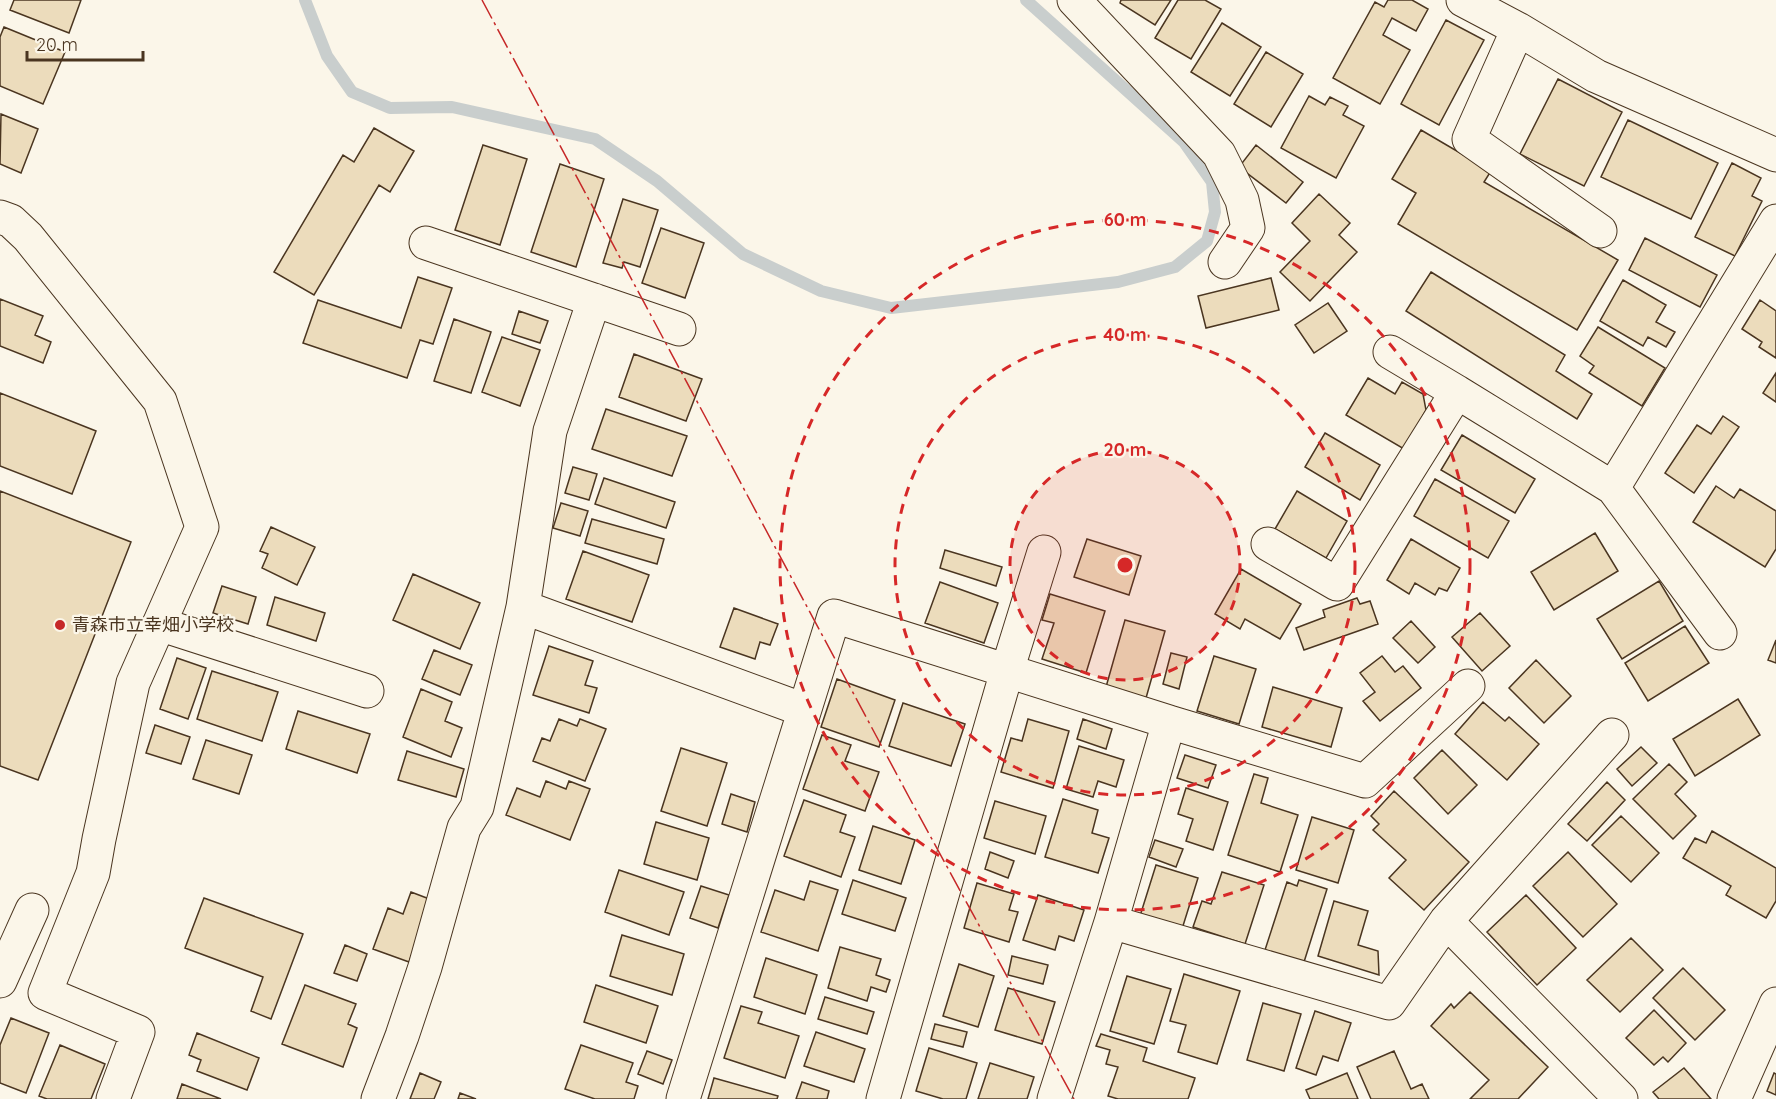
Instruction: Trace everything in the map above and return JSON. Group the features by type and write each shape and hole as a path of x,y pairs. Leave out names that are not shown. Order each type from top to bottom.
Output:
{"street":[{"path":"1074,0 1219,154 1242,200 1248,228 1225,262"},
{"path":"1463,0 1518,29 1596,76 1776,155"},
{"path":"1518,29 1469,139 1600,231"},
{"path":"0,217 11,221 28,237 160,401 202,527 133,683 93,873 45,993 138,1032 113,1099"},
{"path":"1613,488 1776,221"},
{"path":"426,243 679,328"},
{"path":"378,1099 425,967 464,828 477,807 524,607 550,430 594,300"},
{"path":"1390,352 1613,488 1720,633"},
{"path":"1268,544 1337,584 1457,392"},
{"path":"883,1099 1007,671 1044,552"},
{"path":"524,607 804,710"},
{"path":"683,1099 834,616 1169,722 1365,781 1468,686"},
{"path":"159,624 367,692"},
{"path":"1054,1099 1111,922 1169,722"},
{"path":"1111,922 1389,1004 1446,921 1612,735"},
{"path":"0,981 32,910"},
{"path":"1446,921 1621,1099"},
{"path":"1734,1099 1776,1004"}],"building":[{"path":"14,0 81,0 69,33 10,10"},
{"path":"1121,0 1171,0 1155,25 1120,3"},
{"path":"1178,0 1205,0 1221,9 1191,59 1155,38"},
{"path":"1388,0 1412,0 1428,9 1416,31 1392,18 1383,35 1410,50 1380,104 1333,78 1375,2 1384,7"},
{"path":"1446,20 1484,40 1439,125 1401,104"},
{"path":"1222,23 1261,47 1230,96 1191,72"},
{"path":"4,27 65,52 43,104 0,86 0,37"},
{"path":"1266,52 1303,74 1271,127 1234,104"},
{"path":"1558,79 1622,112 1584,186 1520,154"},
{"path":"1309,96 1325,105 1330,97 1348,106 1343,115 1364,126 1336,178 1281,148"},
{"path":"1,114 38,129 21,173 0,164"},
{"path":"1628,120 1718,163 1691,219 1601,177"},
{"path":"374,128 414,151 390,192 379,185 314,295 274,272 343,155 354,162"},
{"path":"1421,130 1491,171 1484,182 1618,260 1577,330 1398,224 1416,193 1392,179"},
{"path":"483,145 527,159 500,245 455,230"},
{"path":"1256,145 1303,182 1286,203 1239,167"},
{"path":"1732,163 1761,178 1752,196 1762,201 1735,256 1695,237"},
{"path":"560,164 604,179 576,267 531,252"},
{"path":"1319,194 1350,223 1339,235 1357,252 1310,301 1280,272 1310,241 1292,223"},
{"path":"623,199 658,210 640,267 624,262 622,268 603,263"},
{"path":"661,228 704,243 685,298 642,283"},
{"path":"1645,238 1717,275 1700,307 1629,270"},
{"path":"1431,272 1565,355 1556,371 1592,394 1577,419 1406,311"},
{"path":"418,277 452,288 433,344 420,340 407,378 303,343 318,300 401,328"},
{"path":"1271,278 1279,310 1206,328 1198,296"},
{"path":"1623,280 1666,305 1656,322 1675,332 1666,347 1648,337 1643,346 1600,321"},
{"path":"0,299 43,316 35,335 51,342 43,363 0,346"},
{"path":"1760,300 1776,311 1776,358 1759,347 1762,342 1742,329"},
{"path":"1328,303 1347,331 1314,353 1295,325"},
{"path":"519,311 548,321 540,343 512,334"},
{"path":"454,319 491,332 471,393 434,381"},
{"path":"1598,327 1665,368 1642,406 1589,373 1594,366 1580,356"},
{"path":"502,337 540,350 520,406 482,392"},
{"path":"634,354 702,379 686,421 619,397"},
{"path":"1776,373 1776,402 1763,393"},
{"path":"1368,378 1395,394 1402,382 1423,394 1426,410 1404,449 1346,415"},
{"path":"0,393 96,431 72,494 0,466"},
{"path":"606,409 687,436 672,476 592,449"},
{"path":"1723,416 1739,427 1694,493 1665,473 1697,425 1711,434"},
{"path":"1325,433 1380,465 1360,500 1305,467"},
{"path":"1462,435 1535,479 1515,513 1441,470"},
{"path":"573,467 597,474 589,500 565,493"},
{"path":"604,478 675,502 666,528 595,504"},
{"path":"1435,479 1509,521 1488,558 1414,516"},
{"path":"1716,486 1734,498 1740,489 1776,511 1776,549 1765,567 1693,522"},
{"path":"0,491 131,542 38,780 0,766"},
{"path":"1297,491 1347,521 1326,558 1275,529"},
{"path":"561,503 588,511 580,536 553,528"},
{"path":"592,519 664,539 657,564 585,543"},
{"path":"271,527 315,547 297,585 262,568 268,554 260,551"},
{"path":"1595,533 1618,571 1554,610 1531,572"},
{"path":"1087,539 1141,556 1129,595 1074,577"},
{"path":"1411,539 1460,568 1447,591 1439,588 1435,595 1415,583 1409,594 1387,580"},
{"path":"945,550 1002,567 996,586 940,568"},
{"path":"583,551 649,575 632,622 566,599"},
{"path":"1241,569 1301,604 1280,639 1245,619 1240,629 1215,614"},
{"path":"413,574 480,603 460,649 393,620"},
{"path":"1659,581 1683,621 1622,659 1597,619"},
{"path":"940,582 998,603 984,643 925,623"},
{"path":"222,586 256,597 248,624 213,613"},
{"path":"1050,594 1105,611 1086,673 1042,659 1054,623 1042,620"},
{"path":"275,597 325,613 316,641 267,625"},
{"path":"1357,598 1360,604 1370,601 1378,624 1304,650 1296,628 1325,617 1323,610"},
{"path":"734,608 778,624 770,645 760,642 755,659 720,647"},
{"path":"1480,613 1510,646 1482,671 1452,637"},
{"path":"1125,620 1165,631 1146,698 1106,687"},
{"path":"1411,621 1435,647 1418,663 1393,638"},
{"path":"1685,626 1709,663 1648,701 1625,663"},
{"path":"1776,640 1776,663 1768,660"},
{"path":"549,646 593,661 585,685 597,688 589,713 533,695"},
{"path":"434,650 472,665 460,695 422,679"},
{"path":"1171,653 1187,657 1179,689 1163,684"},
{"path":"1214,656 1256,669 1239,724 1197,711"},
{"path":"1382,656 1395,672 1403,666 1421,688 1380,721 1363,701 1375,692 1360,673"},
{"path":"177,658 206,668 188,719 160,709"},
{"path":"1536,660 1571,696 1544,723 1509,688"},
{"path":"212,671 278,692 262,741 197,719"},
{"path":"837,679 895,700 879,747 821,727"},
{"path":"1273,687 1342,708 1331,747 1262,727"},
{"path":"421,689 452,702 445,721 462,728 451,757 403,737"},
{"path":"1738,699 1760,735 1695,776 1673,739"},
{"path":"1483,702 1505,721 1509,717 1539,744 1507,780 1455,734"},
{"path":"903,703 965,724 951,766 889,746"},
{"path":"298,711 370,734 357,773 286,749"},
{"path":"559,719 577,726 580,719 606,729 585,781 533,761 542,738 550,741"},
{"path":"1028,719 1069,731 1053,788 1001,772 1011,738 1022,741"},
{"path":"1083,719 1112,729 1106,749 1077,739"},
{"path":"155,725 190,737 181,764 146,753"},
{"path":"822,735 851,745 845,761 879,772 865,811 803,789"},
{"path":"206,740 252,755 239,794 193,779"},
{"path":"1079,746 1124,760 1116,787 1098,781 1093,797 1066,789"},
{"path":"1641,747 1657,763 1632,786 1617,769"},
{"path":"681,748 727,763 707,826 661,811"},
{"path":"1442,750 1477,785 1448,814 1414,778"},
{"path":"407,751 464,769 456,797 398,780"},
{"path":"1185,755 1216,765 1208,788 1177,778"},
{"path":"1669,764 1687,782 1675,794 1696,816 1673,839 1633,799"},
{"path":"1254,774 1268,778 1261,803 1298,815 1280,872 1228,855"},
{"path":"546,781 566,789 569,781 590,789 570,840 506,815 517,788 540,797"},
{"path":"1607,782 1625,800 1587,841 1568,824"},
{"path":"1186,788 1228,802 1213,850 1186,841 1193,819 1178,814"},
{"path":"1394,791 1469,862 1424,910 1389,878 1406,860 1373,830 1379,824 1371,816"},
{"path":"731,794 755,802 747,832 722,824"},
{"path":"1063,799 1098,810 1092,833 1109,838 1098,873 1045,857"},
{"path":"804,800 846,815 840,832 855,837 841,877 784,856"},
{"path":"995,801 1046,816 1035,854 984,838"},
{"path":"1621,816 1659,853 1631,882 1592,845"},
{"path":"1312,817 1354,830 1338,883 1296,870"},
{"path":"656,822 709,838 697,880 644,864"},
{"path":"873,826 915,840 901,884 859,870"},
{"path":"1712,831 1776,868 1776,901 1766,918 1726,895 1731,886 1683,858 1695,838 1706,843"},
{"path":"1155,840 1183,849 1176,867 1149,857"},
{"path":"990,852 1014,861 1008,878 985,869"},
{"path":"1568,852 1617,904 1583,937 1533,886"},
{"path":"1156,865 1198,878 1182,929 1140,916"},
{"path":"619,870 684,892 669,935 605,912"},
{"path":"1222,872 1264,885 1245,944 1193,927 1202,901 1211,904"},
{"path":"853,880 906,898 895,931 842,914"},
{"path":"1299,880 1327,889 1304,962 1265,950 1287,882 1297,886"},
{"path":"810,881 838,890 818,951 761,932 775,890 804,900"},
{"path":"977,883 1014,894 1009,910 1018,912 1009,942 964,928"},
{"path":"701,886 729,895 718,928 690,918"},
{"path":"411,892 432,900 409,962 373,949 388,908 403,914"},
{"path":"1038,895 1084,910 1074,941 1059,936 1055,950 1023,940"},
{"path":"1526,895 1576,948 1537,985 1487,932"},
{"path":"204,898 303,934 271,1019 251,1011 263,977 185,948"},
{"path":"1334,901 1368,911 1358,945 1378,951 1379,975 1318,956"},
{"path":"622,935 684,954 672,995 610,976"},
{"path":"1631,938 1663,970 1620,1012 1587,980"},
{"path":"345,945 367,954 357,981 334,973"},
{"path":"840,947 881,959 876,975 890,980 886,992 871,987 867,1001 828,988"},
{"path":"1012,956 1048,965 1043,984 1008,975"},
{"path":"766,958 817,975 805,1014 754,997"},
{"path":"959,964 994,976 978,1027 943,1016"},
{"path":"1683,968 1725,1010 1695,1040 1653,998"},
{"path":"1184,974 1240,991 1217,1064 1178,1052 1186,1025 1170,1021"},
{"path":"1127,976 1171,989 1154,1044 1110,1031"},
{"path":"305,985 356,1004 348,1024 357,1028 343,1067 282,1044"},
{"path":"596,985 658,1006 646,1043 584,1022"},
{"path":"1008,988 1055,1002 1042,1044 995,1030"},
{"path":"1470,992 1548,1067 1518,1099 1470,1099 1489,1080 1431,1026 1451,1004 1454,1008"},
{"path":"825,997 874,1012 867,1034 818,1019"},
{"path":"1263,1003 1301,1014 1284,1071 1247,1060"},
{"path":"741,1006 762,1012 758,1023 799,1036 785,1078 724,1058"},
{"path":"1654,1010 1686,1043 1668,1062 1663,1057 1654,1065 1626,1038"},
{"path":"1315,1011 1351,1023 1338,1061 1323,1056 1316,1075 1296,1068"},
{"path":"11,1018 49,1033 26,1093 0,1083 0,1045"},
{"path":"935,1024 967,1032 963,1047 931,1039"},
{"path":"816,1032 865,1049 854,1082 804,1066"},
{"path":"197,1033 259,1058 247,1090 197,1071 201,1060 189,1055"},
{"path":"1101,1034 1147,1048 1143,1061 1195,1078 1188,1099 1118,1099 1108,1096 1118,1067 1106,1064 1110,1050 1096,1046"},
{"path":"60,1045 105,1064 91,1099 47,1099 39,1096"},
{"path":"581,1045 633,1063 626,1082 638,1086 634,1099 595,1099 565,1089"},
{"path":"929,1048 977,1063 966,1099 943,1099 916,1091"},
{"path":"647,1051 672,1060 663,1084 638,1074"},
{"path":"1394,1051 1411,1089 1422,1084 1429,1099 1371,1099 1357,1067"},
{"path":"990,1063 1034,1077 1027,1099 978,1099"},
{"path":"1684,1068 1711,1099 1659,1099 1653,1092"},
{"path":"420,1073 441,1082 434,1099 410,1099"},
{"path":"1347,1073 1358,1099 1310,1099 1306,1090"},
{"path":"1774,1073 1776,1074 1776,1095 1767,1091"},
{"path":"714,1078 778,1096 777,1099 708,1099"},
{"path":"802,1082 829,1091 827,1099 796,1099"},
{"path":"182,1084 221,1099 177,1099"},
{"path":"460,1093 476,1099 458,1099"}],"waterway":[{"path":"305,0 327,56 352,92 390,108 452,107 595,139 657,181 743,254 821,291 891,308 1118,282 1175,267 1207,241 1215,212 1212,182 1184,142 1026,0"}],"power":[{"path":"482,0 910,799 1074,1099"}],"place":[{"name":"青森市立幸畑小学校","path":"60,625"}]}
